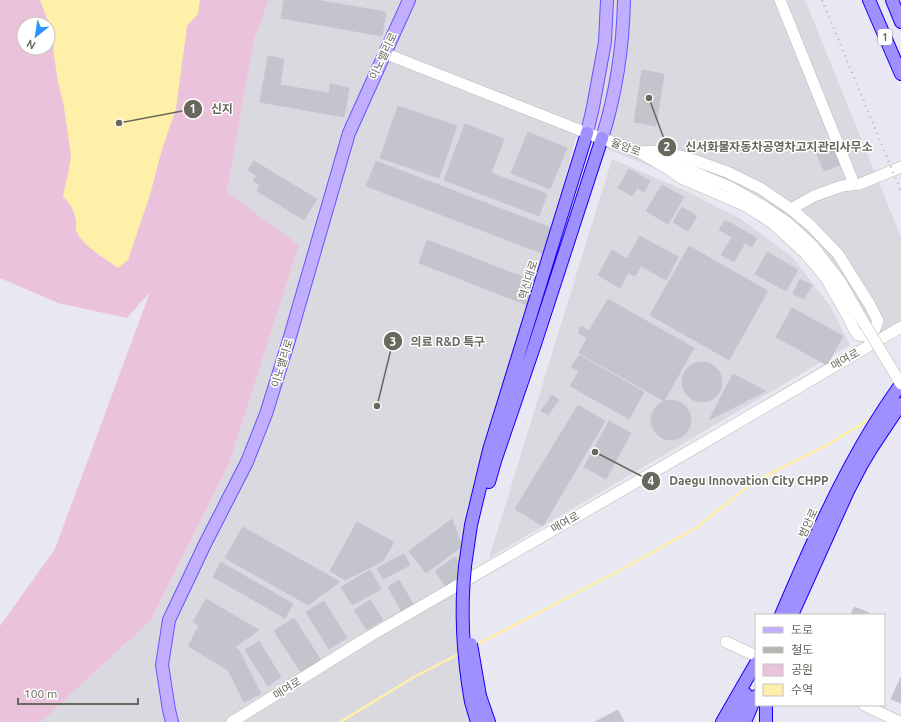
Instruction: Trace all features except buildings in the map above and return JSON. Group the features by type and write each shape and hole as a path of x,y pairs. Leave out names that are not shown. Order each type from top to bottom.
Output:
{"highway":[{"name":"1","path":"869,0 901,74"},
{"name":"1","path":"892,0 901,22"},
{"name":"혁신대로","path":"468,566 471,525 489,450 587,133"},
{"path":"481,722 476,699 466,674 463,627 463,588 493,468 533,351 602,138"},
{"name":"범안로","path":"792,614 793,599 830,506 872,427 901,384"},
{"name":"범안로","path":"782,614 793,599 854,479 873,446 901,404"},
{"path":"722,722 754,658"},
{"path":"734,722 755,673"},
{"path":"745,722 755,698"},
{"path":"766,706 766,722"}],"main road":[{"name":"이노밸리로","path":"172,722 162,665 169,620 205,544 247,462 263,421 289,340 348,133 409,0"},
{"name":"혁신대로","path":"587,133 594,107 605,42 607,0"},
{"path":"602,138 609,115 618,69 624,0"}],"street":[{"path":"780,0 854,184"},
{"name":"율암로","path":"384,53 587,133 694,172 730,187 763,206 788,223 812,245 836,275 901,384"},
{"path":"659,150 688,158 727,172 760,188 791,209 810,225 838,254 870,305 878,321 875,329 866,336 858,335 826,278 805,253 771,222 746,206 681,178 639,152 659,150"},
{"path":"791,209 814,196 842,186 860,184 901,167"},
{"name":"매여로","path":"232,722 370,636 676,459 901,326"},
{"path":"726,642 754,658"},
{"path":"866,706 900,722"}],"shaded area":[{"path":"269,0 805,0 901,237 901,327 864,348 854,305 771,223 696,184 576,137 458,596 470,722 41,722 151,620 229,464 299,245 227,192 254,40"},
{"path":"612,159 686,191 741,219 792,257 831,307 850,345 489,558"}],"green space":[{"path":"0,0 269,0 254,40 227,192 299,245 229,464 151,620 41,722 0,722 0,626 55,549 150,292 127,318 58,303 0,278"}],"water":[{"path":"40,0 200,0 198,14 187,26 176,109 162,149 150,195 128,260 118,268 94,251 79,236 76,230 74,213 70,204 63,196 71,156 64,107 54,56 56,56 56,16 46,16"}],"waterway":[{"path":"474,646 617,572 696,528 752,483 827,445 873,417"},
{"path":"340,722 414,677 461,653"}],"railway":[{"path":"822,0 901,191"}],"place":[{"name":"신서화물자동차공영차고지관리사무소","path":"649,98"},
{"name":"신지","path":"119,123"},
{"name":"의료 R&D 특구","path":"377,406"},
{"name":"Daegu Innovation City CHPP","path":"595,452"}]}
